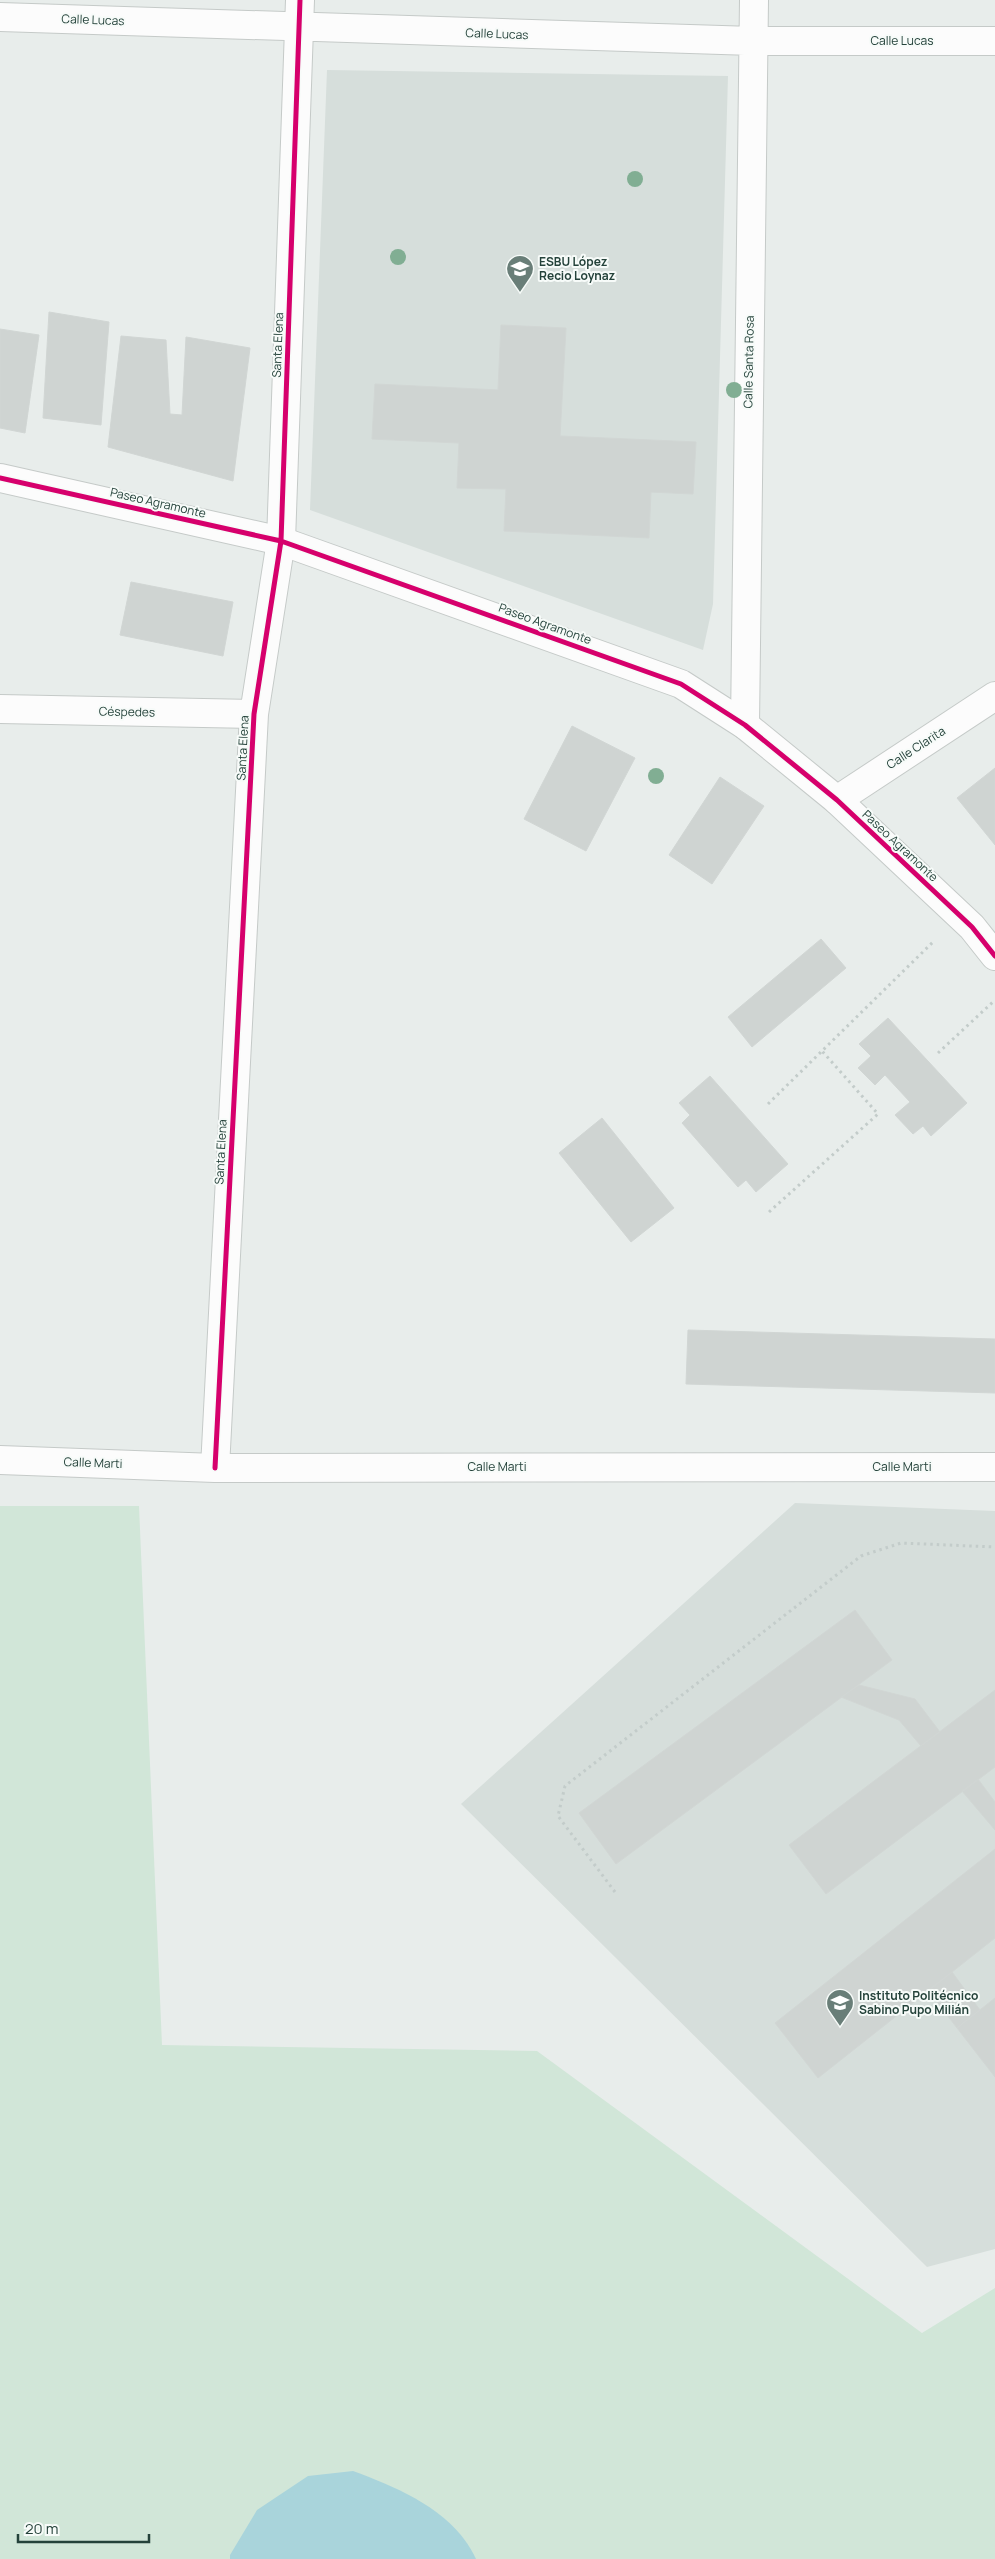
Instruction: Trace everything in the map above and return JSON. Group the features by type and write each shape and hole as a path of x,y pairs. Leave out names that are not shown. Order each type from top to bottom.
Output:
{"street":[{"name":"Santa Elena","path":"215,1468 254,714 281,541 300,0"},
{"name":"Calle Santa Rosa","path":"745,725 754,0"},
{"name":"Calle Lucas","path":"0,17 753,41 995,41"},
{"name":"Paseo Agramonte","path":"0,478 281,541 681,684 745,725 837,800 960,916 995,956"},
{"name":"Calle Clarita","path":"837,800 995,696"},
{"name":"Céspedes","path":"0,709 254,714"},
{"name":"Calle Marti","path":"0,1460 215,1468 995,1467"}],"path":[{"path":"768,1104 960,916"},
{"path":"938,1053 995,1000"},
{"path":"770,1212 878,1114 822,1051"},
{"path":"615,1892 558,1816 565,1786 861,1556 901,1543 995,1547"}],"shaded area":[{"name":"ESBU López Recio Loynaz","path":"327,70 728,76 713,604 703,650 310,510"},
{"name":"Instituto Politécnico Sabino Pupo Milián","path":"795,1503 995,1511 995,2249 927,2267 461,1804"}],"green space":[{"path":"0,1506 139,1506 162,2045 537,2051 922,2333 995,2288 995,2559 0,2559"}],"water":[{"path":"353,2471 389,2485 424,2503 454,2527 476,2559 230,2559 230,2555 257,2510 308,2476"}],"building":[{"path":"49,312 109,322 101,425 43,418"},
{"path":"501,325 566,328 560,436 696,442 693,494 651,492 649,538 504,531 506,489 457,488 459,443 372,439 375,384 498,390"},
{"path":"0,329 39,335 25,433 0,428"},
{"path":"121,336 166,340 170,414 182,415 186,337 250,348 233,481 108,447"},
{"path":"131,582 233,602 223,656 120,635"},
{"path":"572,726 635,758 586,851 524,819"},
{"path":"995,768 995,845 957,798"},
{"path":"720,777 764,806 712,884 669,855"},
{"path":"821,939 846,968 752,1047 728,1017"},
{"path":"888,1018 967,1103 931,1136 923,1126 913,1134 895,1115 910,1102 885,1075 875,1085 858,1068 871,1056 859,1044"},
{"path":"710,1076 788,1164 756,1192 746,1180 738,1187 682,1123 690,1115 679,1103"},
{"path":"602,1118 674,1208 631,1242 559,1153"},
{"path":"688,1330 995,1339 995,1393 686,1384"},
{"path":"855,1610 892,1660 616,1864 579,1813"},
{"path":"859,1685 915,1699 940,1732 921,1746 899,1720 841,1697"},
{"path":"995,1690 995,1767 826,1894 789,1845"},
{"path":"978,1779 995,1802 995,1830 962,1791"},
{"path":"995,1849 995,1938 818,2078 775,2023"},
{"path":"952,1972 980,2010 957,2028 928,1990"},
{"path":"995,1998 995,2077 957,2028"}],"cycle path":[{"path":"215,1468 254,714 281,541 300,0"},
{"path":"0,478 281,541 681,684 745,725 837,800 972,927 995,956"}],"place":[{"name":"ESBU López Recio Loynaz","path":"520,293"},
{"name":"Instituto Politécnico Sabino Pupo Milián","path":"840,2027"}]}
